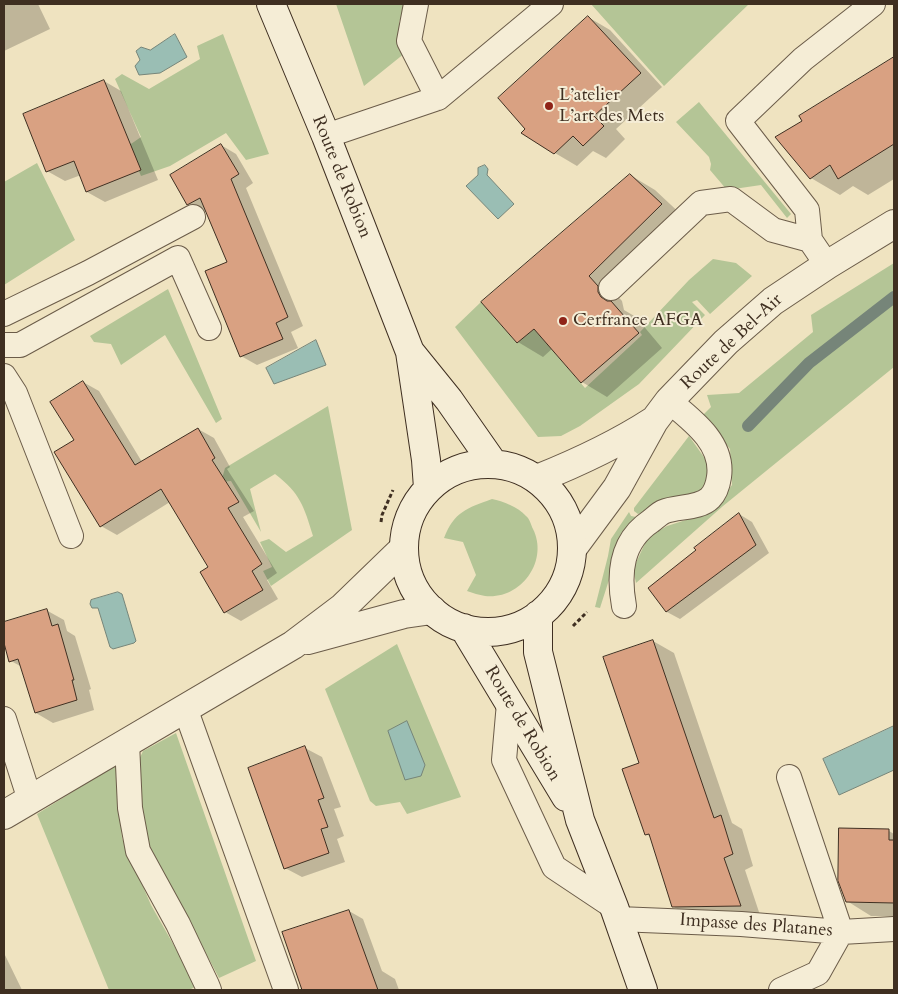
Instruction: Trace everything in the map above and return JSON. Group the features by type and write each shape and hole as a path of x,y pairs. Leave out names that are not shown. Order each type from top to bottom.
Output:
{"main road":[{"name":"Route de Robion","path":"271,4 326,136 410,352 426,460 428,488"},
{"name":"Route de Bel-Air","path":"537,479 594,455 623,440 662,411 726,342 773,301 894,224"},
{"name":"Route de Robion","path":"410,352 449,400 494,464"},
{"name":"Route de Bel-Air","path":"572,549 617,488 662,411"},
{"path":"494,464 509,466 537,479 556,498 568,522 572,549 570,568 553,601 538,614 516,627 490,632 464,628 447,621 432,610 417,593 407,572 404,549 406,527 415,506 428,488 447,474 470,465 494,464"},
{"path":"11,808 127,743 292,645 342,608 404,549"},
{"path":"292,645 395,616 432,610"},
{"name":"Route de Robion","path":"538,614 538,652 580,820 643,990"},
{"name":"Route de Robion","path":"464,628 580,820"}],"lane":[{"path":"416,4 409,41 438,98"},
{"path":"326,136 438,98 550,4"},
{"path":"827,265 810,240 807,210 738,122 808,55 873,4"},
{"path":"611,288 701,203 731,199 773,230 810,240"},
{"path":"4,314 88,273 193,217"},
{"path":"4,345 20,345 178,258 209,328"},
{"path":"4,376 15,394 72,536"},
{"path":"624,606 620,585 626,549 639,529 664,512 690,507 710,498 718,486 721,468 717,454 704,431 662,411"},
{"path":"509,702 504,760 554,867 616,913"},
{"path":"185,708 286,990"},
{"path":"4,719 11,808"},
{"path":"127,743 130,808 138,851 178,924 209,990"},
{"path":"781,990 818,973 841,932 789,777"},
{"name":"Impasse des Platanes","path":"616,913 841,932 894,929"}],"path":[{"path":"381,523 382,515 394,488"}],"green space":[{"path":"336,4 407,4 399,22 405,53 364,86"},
{"path":"591,4 749,4 664,86"},
{"path":"223,34 269,154 246,160 226,133 170,166 141,176 128,146 141,137 115,79 122,74 149,89 200,59 197,46"},
{"path":"699,102 791,214 787,218 761,185 727,190 710,170 709,157 676,122"},
{"path":"37,163 75,240 4,285 4,182"},
{"path":"713,259 736,263 752,276 710,314 697,300 692,302 705,315 639,384 580,426 561,436 538,437 455,327 481,302 517,343 534,329 585,388 642,335 640,332 689,280"},
{"path":"894,263 894,367 723,506 636,583 633,569 648,537 667,526 689,519 711,506 732,485 730,449 703,415 711,407 707,395 739,393 813,332 811,315"},
{"path":"168,289 222,419 216,423 165,335 121,365 111,344 94,342 90,336"},
{"path":"328,406 352,530 271,586 263,571 272,567 260,542 269,539 286,552 313,536 307,516 296,494 275,474 250,489 261,532 231,481 221,482 225,468"},
{"path":"689,436 711,467 704,488 694,495 638,514 634,511 634,508"},
{"path":"492,499 515,507 527,517 537,541 537,554 528,576 520,585 510,592 498,596 485,596 467,591 476,575 463,542 444,538 452,522 462,512"},
{"path":"629,512 631,516 636,517 624,533 600,608 595,607 611,539"},
{"path":"397,644 461,797 407,814 400,802 376,806 370,801 325,689"},
{"path":"176,733 256,961 219,978 151,849 141,825 138,762 143,751"},
{"path":"119,763 118,791 122,838 151,905 197,986 189,990 109,990 37,814"}],"water":[{"path":"175,34 187,57 160,73 139,75 135,66 140,60 136,51 141,47 150,50"},
{"path":"485,165 488,169 487,175 514,204 498,219 466,186 478,175 478,168"},
{"path":"316,340 326,365 274,384 266,368"},
{"path":"118,592 122,594 136,641 113,649 110,647 98,608 92,608 90,604 91,600"},
{"path":"407,721 425,765 421,776 405,780 388,731"},
{"path":"894,726 894,770 839,795 823,759"}],"building":[{"path":"588,16 641,73 594,116 604,126 583,146 573,136 554,154 521,133 525,129 498,98"},
{"path":"894,57 894,144 838,179 830,165 810,179 775,137 802,121 799,116"},
{"path":"104,80 141,170 86,192 74,161 46,172 23,114"},
{"path":"221,144 239,174 231,179 288,317 276,323 283,339 240,357 205,271 227,262 200,198 187,205 170,175"},
{"path":"630,174 662,204 589,276 598,286 598,292 601,297 611,301 639,333 581,383 534,329 517,343 481,302"},
{"path":"83,381 135,465 198,428 215,458 212,460 239,502 228,508 262,564 252,571 263,590 224,613 200,572 208,567 161,489 100,527 54,452 74,440 50,402"},
{"path":"739,513 756,545 666,612 648,588 696,550 694,548"},
{"path":"47,609 52,626 58,624 74,680 72,680 77,700 35,713 18,659 9,662 4,643 4,622"},
{"path":"653,640 714,818 721,815 733,854 724,858 741,906 672,907 649,834 645,835 622,769 639,763 603,657"},
{"path":"305,746 324,798 318,800 328,827 321,829 329,853 284,869 248,768"},
{"path":"839,828 889,829 889,840 894,840 894,903 846,902 838,881"},
{"path":"349,910 378,990 302,990 282,932"}],"waterway":[{"path":"748,426 809,363 894,297"}],"place":[{"name":"L’atelier L’art des Mets","path":"549,106"},
{"name":"Cerfrance AFGA","path":"563,321"}]}
